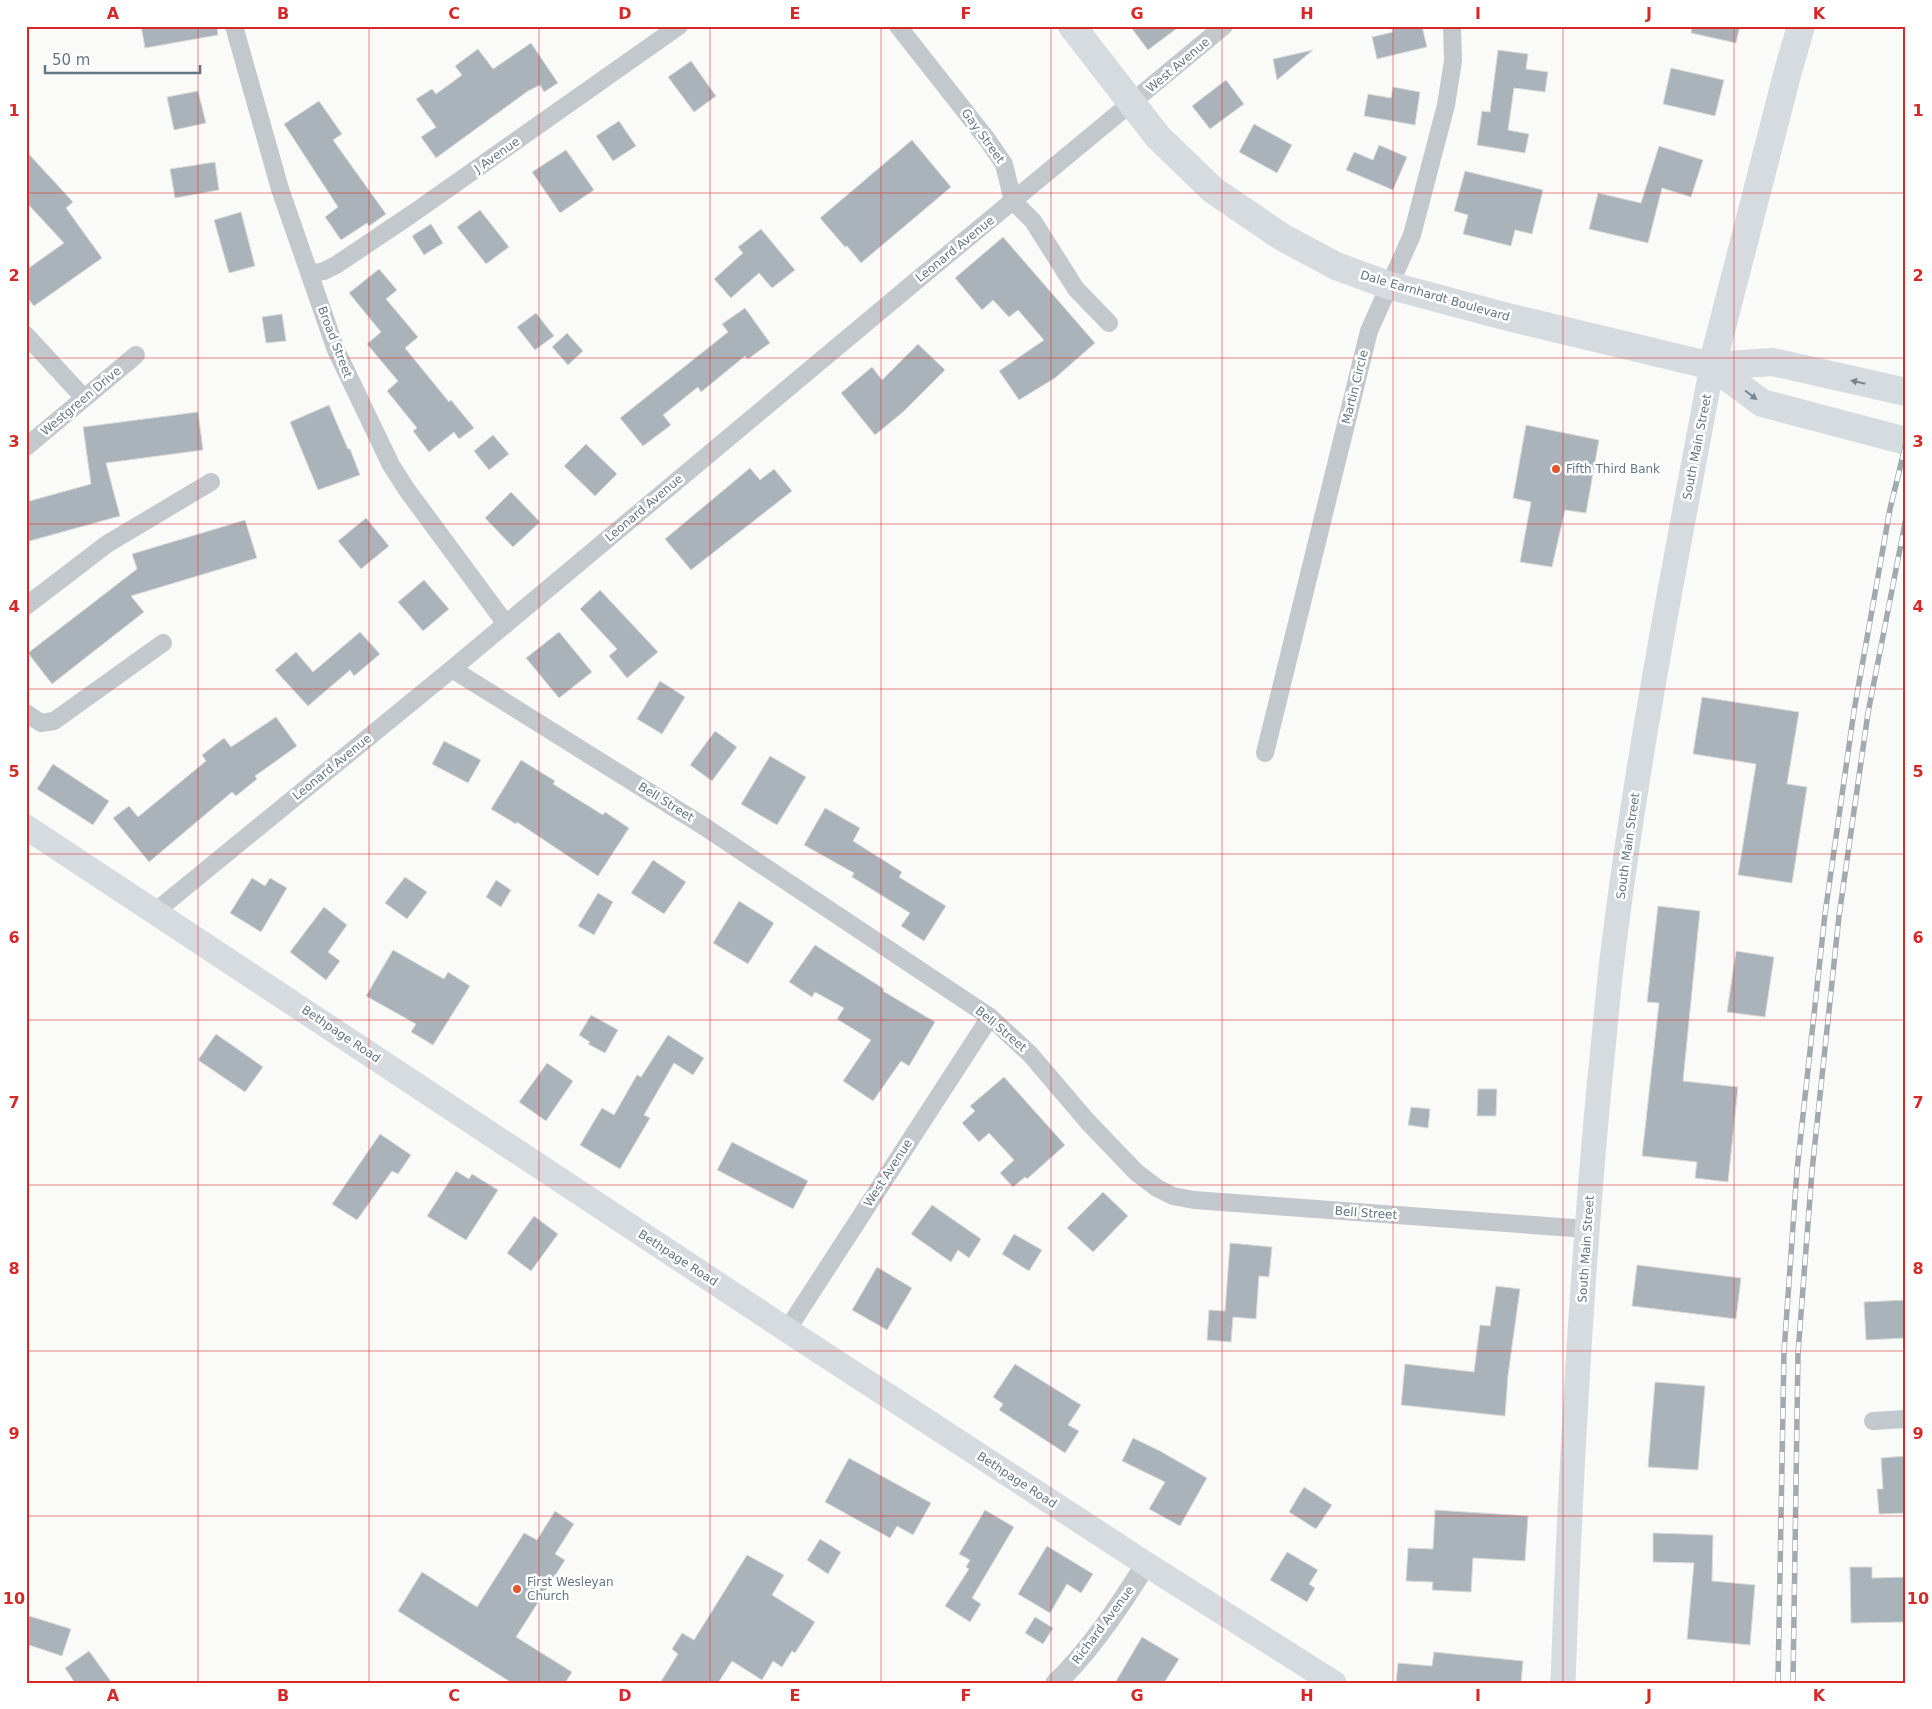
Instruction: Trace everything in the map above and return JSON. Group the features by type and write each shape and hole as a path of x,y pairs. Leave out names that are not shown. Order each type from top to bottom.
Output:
{"main road":[{"name":"Dale Earnhardt Boulevard","path":"1072,26 1158,137 1214,190 1282,237 1336,266 1388,285 1504,316 1712,366 1773,362 1906,392"},
{"name":"South Main Street","path":"1562,1683 1572,1468 1587,1229 1613,946 1636,785 1668,595 1712,366 1801,26"},
{"name":"Dale Earnhardt Boulevard","path":"1712,366 1762,403 1906,441"},
{"name":"Bethpage Road","path":"26,827 156,911 787,1330 1146,1564 1334,1683"}],"street":[{"name":"Broad Street","path":"234,26 280,188 336,350 390,465 506,624"},
{"name":"J Avenue","path":"310,274 324,271 336,265 412,214 679,26"},
{"name":"Gay Street","path":"898,26 986,138 1004,164 1013,201"},
{"name":"West Avenue","path":"1131,104 1224,26"},
{"name":"Martin Circle","path":"1265,753 1369,331 1388,285 1412,236 1446,105 1453,61 1452,26"},
{"name":"Leonard Avenue","path":"156,911 452,669 1131,104"},
{"path":"1013,201 1033,220 1076,289 1109,324"},
{"path":"26,335 84,398"},
{"name":"Westgreen Drive","path":"26,447 136,355"},
{"path":"26,606 107,544 211,482"},
{"path":"26,713 41,724 54,722 163,643"},
{"name":"Bell Street","path":"452,669 705,827 990,1017 1030,1054 1088,1122 1136,1172 1157,1188 1173,1196 1194,1200 1587,1229"},
{"name":"West Avenue","path":"787,1330 990,1017"},
{"path":"1873,1421 1906,1419"},
{"name":"Richard Avenue","path":"1056,1683 1067,1673 1121,1605 1146,1564"}],"building":[{"path":"141,26 217,26 218,35 145,48"},
{"path":"1130,26 1180,26 1148,50"},
{"path":"1391,26 1422,26 1427,47 1377,59 1372,37 1393,32"},
{"path":"1692,26 1740,26 1736,43 1691,33"},
{"path":"531,43 558,83 544,92 540,85 528,91 436,158 421,137 436,127 416,99 432,89 436,94 462,75 455,66 478,49 493,69"},
{"path":"1313,50 1277,80 1273,59"},
{"path":"1498,50 1528,54 1526,69 1548,72 1545,92 1514,88 1508,130 1529,134 1525,153 1477,145 1482,111 1490,112"},
{"path":"691,61 716,96 694,112 668,77"},
{"path":"1671,68 1724,80 1715,116 1663,104"},
{"path":"1226,80 1244,104 1210,129 1192,106"},
{"path":"1393,87 1420,92 1415,125 1364,116 1368,94 1391,98"},
{"path":"198,91 206,123 174,130 167,97"},
{"path":"319,101 342,134 333,140 386,214 369,226 367,223 341,240 325,217 338,207 284,124"},
{"path":"619,121 636,146 613,161 596,136"},
{"path":"1254,124 1292,145 1277,173 1239,152"},
{"path":"912,140 951,187 861,263 820,218"},
{"path":"1379,145 1407,157 1393,190 1346,170 1354,152 1373,160"},
{"path":"1659,146 1703,160 1691,197 1662,188 1648,243 1589,229 1598,193 1641,203"},
{"path":"566,150 594,190 560,213 532,172"},
{"path":"26,151 73,202 66,208 102,258 34,306 26,296 26,270 64,243 26,202"},
{"path":"215,162 219,190 175,198 170,169"},
{"path":"1465,171 1543,190 1532,234 1515,230 1511,246 1463,234 1468,215 1454,211"},
{"path":"480,210 509,247 486,264 457,227"},
{"path":"241,212 255,266 229,273 214,220"},
{"path":"431,224 443,243 424,255 412,236"},
{"path":"761,229 795,270 772,288 759,273 731,298 714,279 743,253 738,247"},
{"path":"1003,237 1095,343 1055,378 1019,400 999,371 1044,340 1018,310 1009,317 993,300 982,310 955,278"},
{"path":"379,269 397,290 386,299 418,337 405,348 449,402 451,400 474,428 459,439 454,432 429,452 413,431 417,428 387,391 398,381 367,344 381,332 349,293"},
{"path":"745,308 770,343 748,359 745,356 701,392 698,387 663,415 671,425 643,446 620,418 728,332 722,324"},
{"path":"536,313 554,336 535,350 517,327"},
{"path":"282,314 286,341 266,343 262,317"},
{"path":"567,333 583,351 568,365 552,347"},
{"path":"918,344 945,370 903,412 875,435 841,393 872,367 882,380"},
{"path":"329,405 360,475 318,490 290,422"},
{"path":"198,412 203,450 106,463 120,516 26,542 26,502 91,484 83,427"},
{"name":"Fifth Third Bank","path":"1526,425 1599,440 1586,513 1565,510 1552,567 1520,562 1531,502 1513,498"},
{"path":"493,435 509,454 489,470 474,451"},
{"path":"586,444 617,474 595,496 564,466"},
{"path":"750,468 760,480 774,469 792,491 691,570 665,539"},
{"path":"511,492 540,522 513,547 485,518"},
{"path":"366,518 389,546 361,569 338,541"},
{"path":"245,520 257,558 131,596 144,612 52,684 28,653 137,569 132,554"},
{"path":"424,580 449,609 423,631 398,602"},
{"path":"600,590 658,652 627,678 609,656 617,649 580,609"},
{"path":"360,632 380,654 354,676 350,670 308,706 275,670 296,652 313,672"},
{"path":"559,632 592,672 559,698 526,658"},
{"path":"660,681 685,697 662,734 637,719"},
{"path":"1702,697 1799,712 1787,784 1807,787 1792,883 1738,875 1756,764 1693,754"},
{"path":"276,717 297,746 255,776 257,779 236,796 232,792 149,862 113,818 129,806 138,817 206,761 202,755 224,738 231,747"},
{"path":"715,731 737,747 712,781 690,765"},
{"path":"444,741 481,760 468,783 432,764"},
{"path":"770,756 806,777 777,825 741,804"},
{"path":"521,760 555,781 553,784 603,815 605,812 629,828 598,876 517,822 516,824 491,809"},
{"path":"53,764 109,801 93,825 37,789"},
{"path":"825,808 860,828 853,841 902,872 899,877 946,906 924,941 901,926 910,913 852,877 854,873 804,845"},
{"path":"653,860 686,882 664,914 631,893"},
{"path":"405,877 427,892 407,919 385,903"},
{"path":"252,878 265,886 270,878 287,888 261,932 230,913"},
{"path":"496,880 511,890 501,907 486,897"},
{"path":"598,893 613,902 594,935 578,926"},
{"path":"739,901 774,923 748,964 713,943"},
{"path":"1658,906 1700,911 1683,1081 1738,1087 1728,1182 1695,1178 1697,1162 1642,1156 1659,1003 1647,1002"},
{"path":"324,907 347,925 328,952 340,961 326,980 290,952"},
{"path":"815,945 884,989 883,991 935,1022 909,1066 901,1061 873,1101 843,1081 871,1040 837,1019 844,1008 815,992 812,997 789,982"},
{"path":"393,950 444,979 448,972 470,986 433,1045 411,1032 416,1024 366,996"},
{"path":"1736,951 1774,957 1765,1017 1727,1012"},
{"path":"591,1015 618,1030 605,1053 588,1044 590,1042 579,1035"},
{"path":"216,1034 263,1067 245,1092 198,1060"},
{"path":"668,1035 704,1058 693,1075 674,1063 644,1115 650,1118 620,1169 580,1145 602,1108 614,1115 637,1075 641,1077"},
{"path":"547,1063 573,1081 546,1121 519,1102"},
{"path":"1004,1077 1065,1145 1027,1179 1025,1177 1013,1187 1000,1173 1014,1160 989,1133 979,1142 962,1123 975,1111 970,1106"},
{"path":"1478,1089 1497,1089 1496,1116 1477,1116"},
{"path":"1411,1107 1430,1109 1428,1128 1408,1125"},
{"path":"380,1134 411,1155 398,1174 392,1171 357,1220 332,1204"},
{"path":"732,1142 808,1181 793,1209 717,1170"},
{"path":"456,1171 469,1179 472,1174 498,1190 466,1240 427,1216"},
{"path":"1103,1192 1128,1216 1093,1252 1067,1228"},
{"path":"932,1205 981,1239 969,1258 958,1250 951,1262 911,1234"},
{"path":"534,1216 558,1234 531,1271 507,1253"},
{"path":"1014,1234 1042,1250 1029,1271 1002,1254"},
{"path":"1230,1243 1272,1247 1269,1277 1259,1276 1256,1319 1233,1317 1231,1342 1207,1340 1209,1310 1225,1311"},
{"path":"1637,1265 1741,1278 1736,1319 1632,1306"},
{"path":"877,1267 912,1288 887,1330 852,1310"},
{"path":"1496,1286 1520,1289 1508,1375 1505,1416 1401,1405 1405,1364 1474,1372 1480,1325 1490,1326"},
{"path":"1906,1300 1906,1338 1866,1340 1864,1302"},
{"path":"1015,1364 1081,1405 1068,1425 1079,1431 1065,1453 999,1410 1003,1404 993,1397"},
{"path":"1655,1382 1705,1386 1698,1470 1648,1467"},
{"path":"1133,1438 1207,1478 1180,1526 1149,1509 1165,1482 1122,1461"},
{"path":"1906,1456 1906,1513 1879,1514 1877,1489 1883,1489 1881,1458"},
{"path":"849,1458 931,1503 913,1535 897,1526 890,1538 825,1502"},
{"path":"1304,1487 1332,1505 1316,1529 1289,1512"},
{"path":"985,1510 1014,1527 972,1598 981,1604 970,1622 945,1606 969,1569 966,1567 970,1560 959,1554"},
{"path":"1435,1510 1528,1516 1525,1561 1473,1558 1471,1592 1432,1590 1433,1582 1406,1581 1408,1548 1433,1549"},
{"name":"First Wesleyan Church","path":"555,1511 574,1524 555,1554 565,1560 516,1637 572,1672 565,1683 512,1683 398,1611 422,1572 477,1607 524,1533 537,1540"},
{"path":"1653,1533 1713,1535 1712,1581 1755,1585 1750,1645 1687,1639 1694,1563 1653,1562"},
{"path":"820,1539 841,1552 828,1574 807,1560"},
{"path":"1047,1546 1093,1574 1081,1593 1067,1584 1050,1613 1018,1594"},
{"path":"1287,1552 1318,1570 1309,1584 1315,1588 1307,1602 1270,1580"},
{"path":"747,1555 784,1575 772,1595 815,1622 795,1653 792,1651 782,1667 773,1661 762,1680 732,1661 718,1683 660,1683 678,1654 672,1649 682,1633 694,1640"},
{"path":"1850,1567 1872,1567 1872,1578 1906,1577 1906,1622 1851,1623"},
{"path":"26,1615 71,1629 62,1656 26,1644"},
{"path":"1035,1617 1053,1628 1043,1644 1025,1633"},
{"path":"1142,1637 1179,1659 1164,1683 1115,1683"},
{"path":"89,1651 112,1683 75,1683 65,1668"},
{"path":"1434,1652 1523,1661 1521,1683 1396,1683 1398,1663 1432,1666"}],"railway":[{"path":"1778,1683 1784,1352 1797,1170 1825,914 1854,711 1890,509 1906,443"},
{"path":"1793,1683 1798,1353 1812,1171 1839,916 1868,713 1906,518"}],"place":[{"name":"Fifth Third Bank","path":"1556,469"},
{"name":"First Wesleyan Church","path":"517,1589"}]}
